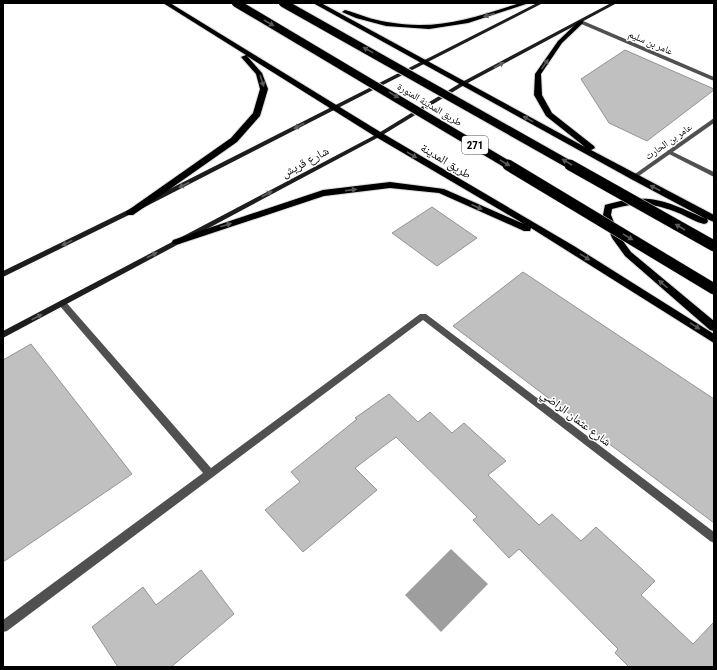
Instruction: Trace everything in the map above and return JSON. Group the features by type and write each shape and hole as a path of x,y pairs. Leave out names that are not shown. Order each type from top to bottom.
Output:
{"highway":[{"name":"طريق المدينة المنورة","path":"236,3 388,92 714,288"},
{"name":"طريق المدينة المنورة","path":"283,3 714,246"}],"main road":[{"name":"طريق المدينة","path":"166,3 334,108 571,248 714,338"},
{"path":"316,3 714,220"},
{"path":"321,3 365,20 387,24 432,26 457,24 526,3"},
{"path":"3,274 130,213 424,61 541,3"},
{"name":"شارع قريش","path":"3,335 379,135 464,83 581,22 614,3"},
{"path":"130,213 234,140 257,114 264,89 259,73 247,59 192,20"},
{"path":"581,22 560,42 538,74 538,95 549,114 613,166"},
{"path":"176,242 323,193 390,185 441,191 571,248"},
{"path":"714,226 681,211 650,201 623,203 608,207 607,215 616,238 628,254 714,327"}],"street":[{"name":"عامر بن سليم","path":"581,22 714,79"},
{"name":"عامر بن الحارث","path":"634,177 714,120"},
{"path":"669,152 714,174"},
{"path":"3,627 210,474 62,303"},
{"name":"شارع عثمان الراضي","path":"210,474 423,316 714,538"}],"shaded area":[{"path":"451,549 488,584 441,632 405,595"}],"building":[{"path":"625,50 714,90 647,141 609,123 581,79"},
{"path":"432,207 477,238 437,266 392,233"},
{"path":"523,272 714,399 714,523 453,326"},
{"path":"31,344 132,474 3,562 3,360"},
{"path":"389,394 418,422 430,412 452,433 464,423 506,461 488,475 539,525 552,514 581,541 596,527 655,581 641,595 693,644 714,622 714,667 629,667 615,653 618,649 519,549 509,558 473,520 477,517 396,437 355,468 377,490 303,552 265,510 300,482 291,472 357,419 355,418"},
{"path":"201,570 234,614 171,667 118,667 92,627 143,587 156,605"}]}
